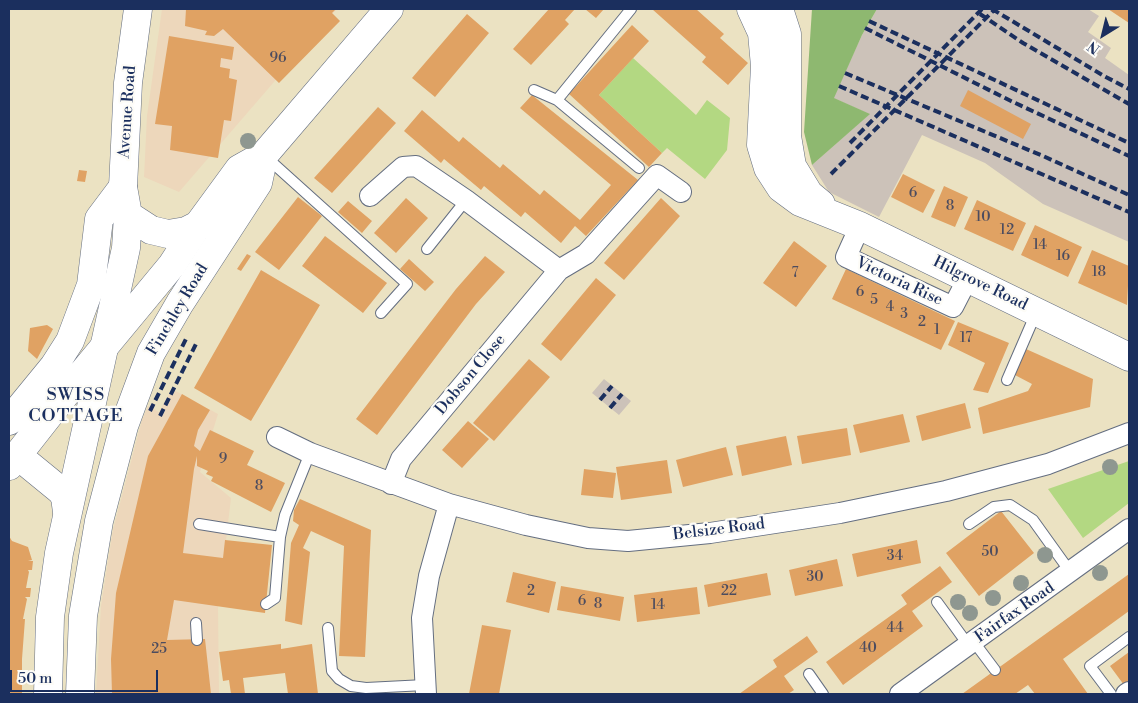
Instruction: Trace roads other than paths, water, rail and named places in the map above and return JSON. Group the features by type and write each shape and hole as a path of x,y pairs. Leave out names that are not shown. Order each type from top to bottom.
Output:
{"main road":[{"name":"Avenue Road","path":"128,215 123,187 128,83 138,9"},
{"name":"Finchley Road","path":"80,694 80,652 88,582 99,520 124,426 140,378 159,338 258,183 264,155 361,39 389,9"},
{"name":"Hilgrove Road","path":"751,9 763,42 765,66 762,146 768,168 781,188 800,202 830,212 860,226 1129,357"},
{"name":"Hilgrove Road","path":"779,9 787,34 787,136 792,166 808,194 830,212"},
{"path":"13,460 172,265 198,225 240,169 264,155"},
{"path":"13,460 20,441 16,428 9,421 54,366 70,341 90,286 99,219 123,187"},
{"path":"128,215 142,226 163,233 176,234 198,225"},
{"path":"48,694 50,617 67,512 122,274 128,215"},
{"path":"13,460 61,491 65,497 67,512"}],"street":[{"path":"370,196 398,171 410,165 424,170 559,270"},
{"name":"Dobson Close","path":"391,484 401,459 559,270 586,254 657,176 681,192"},
{"name":"Belsize Road","path":"276,437 310,454 449,504 526,525 588,538 628,540 710,533 840,513 946,491 1048,464 1129,434"},
{"path":"425,689 422,618 428,576 449,504"},
{"name":"Fairfax Road","path":"900,694 1071,573 1129,529"}],"lane":[{"path":"557,100 631,9"},
{"path":"534,90 557,100 639,168"},
{"path":"264,155 407,284 381,313"},
{"path":"427,249 466,200"},
{"path":"1007,380 1037,312"},
{"path":"266,604 275,598 280,537 284,515 310,454"},
{"path":"969,524 994,507 1010,505 1033,520 1071,573"},
{"path":"199,524 280,537"},
{"path":"937,602 995,670"},
{"path":"196,623 197,640"},
{"path":"328,628 332,671 338,679 365,691 425,689"},
{"path":"1111,694 1090,666 1129,637"},
{"path":"809,674 823,694"}],"railway":[{"path":"850,143 982,9"},
{"path":"992,9 1129,89"},
{"path":"831,174 995,9"},
{"path":"980,14 1023,43 1129,104"},
{"path":"869,21 1129,143"},
{"path":"865,28 1011,101 1129,156"},
{"path":"845,73 1043,156 1129,195"},
{"path":"839,86 1129,212"},
{"path":"150,411 186,339"},
{"path":"160,416 196,344"},
{"path":"600,400 612,386"},
{"path":"610,408 622,394"}],"district":[{"name":"SWISS COTTAGE","path":"76,406"}]}
